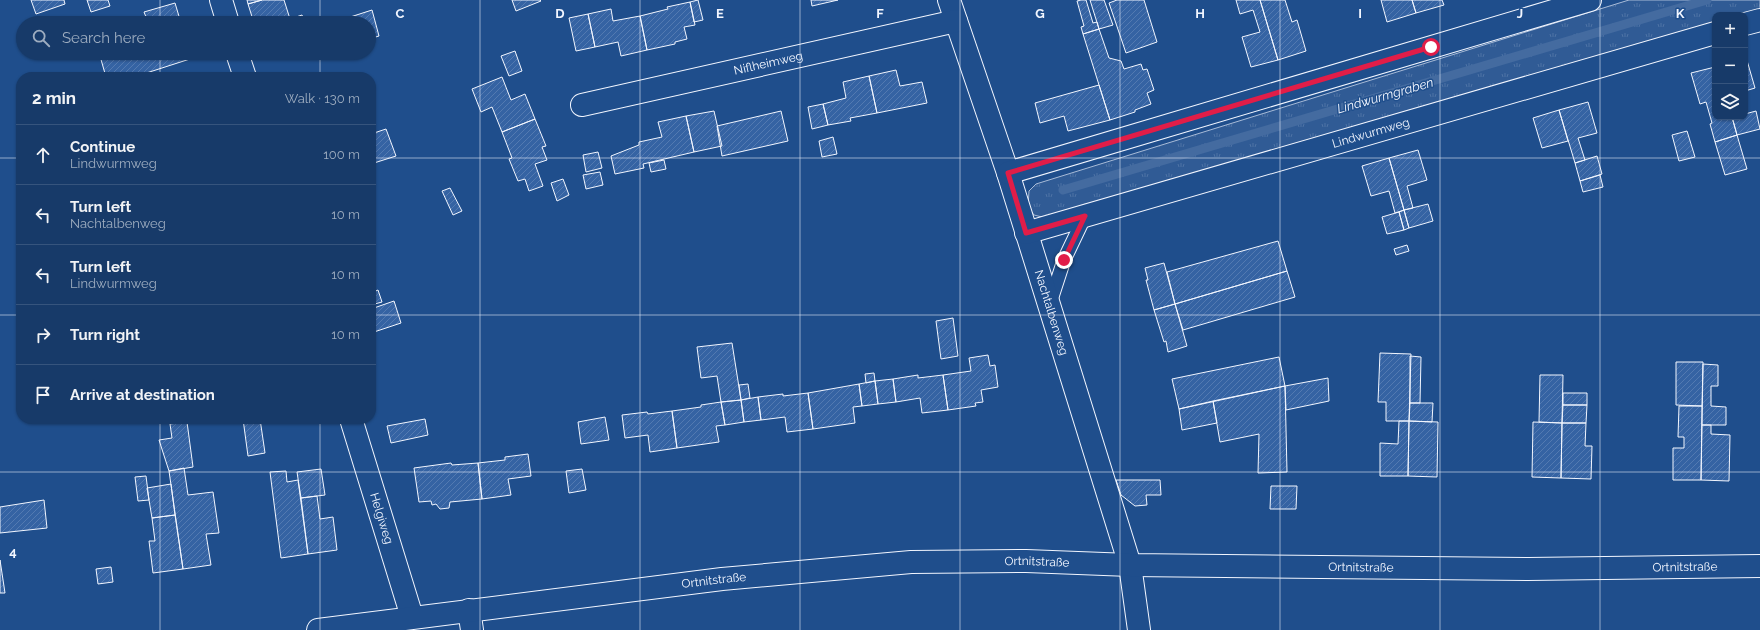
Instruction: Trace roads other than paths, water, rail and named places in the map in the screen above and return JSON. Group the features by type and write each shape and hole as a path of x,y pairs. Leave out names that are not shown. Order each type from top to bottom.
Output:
{"street":[{"path":"221,0 226,16"},
{"name":"Nachtalbenweg","path":"949,0 1008,173 1130,565 1139,630"},
{"path":"1008,173 1590,0"},
{"path":"1748,23 1760,20"},
{"name":"Niflheimweg","path":"582,105 956,21"},
{"name":"Lindwurmweg","path":"1026,233 1712,34"},
{"path":"239,60 243,72"},
{"name":"Helgiweg","path":"353,424 412,617"},
{"name":"Ortnitstraße","path":"318,630 412,617 471,620 722,579 911,562 1026,561 1130,565 1528,569 1760,566"}],"lane":[{"path":"1049,307 1064,260 1085,216"}],"waterway":[{"name":"Lindwurmgraben","path":"1063,190 1707,0"}]}
